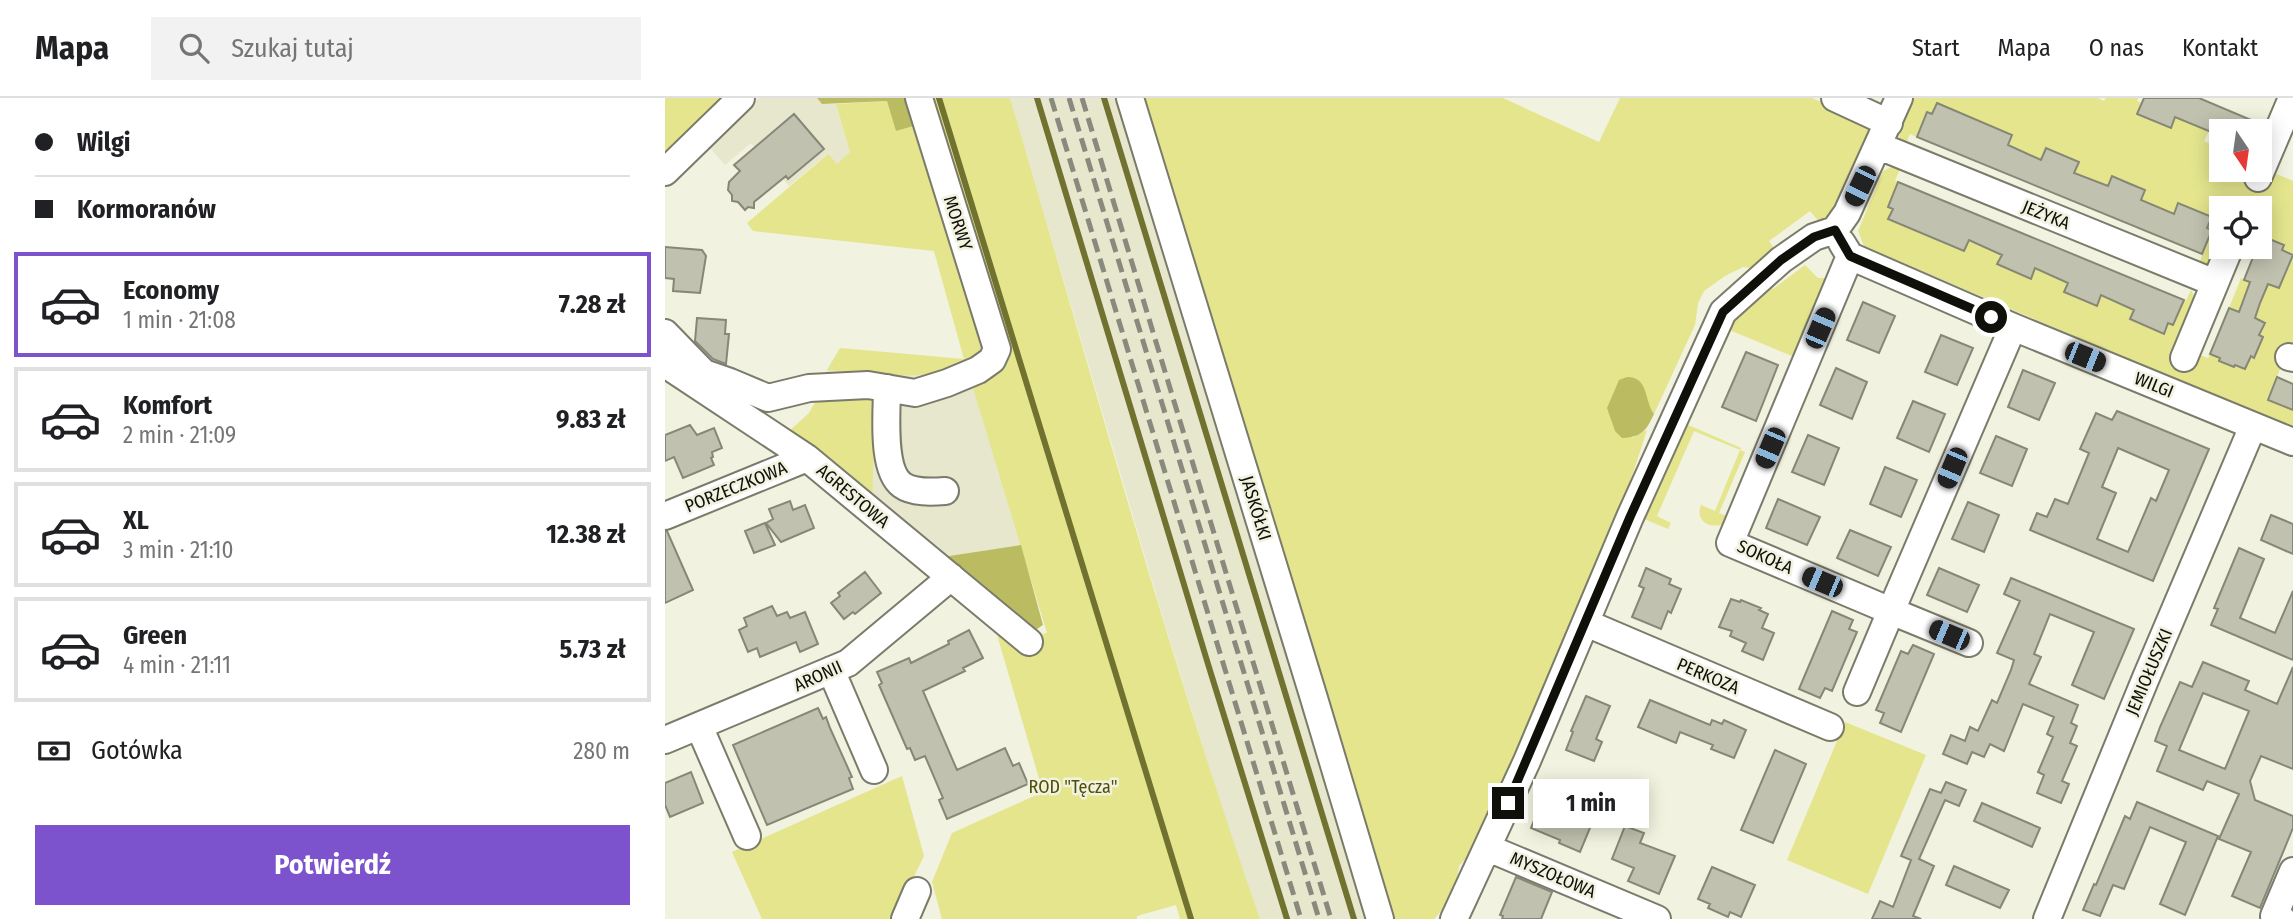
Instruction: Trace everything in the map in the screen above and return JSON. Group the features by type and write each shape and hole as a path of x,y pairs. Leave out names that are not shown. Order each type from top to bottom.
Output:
{"street":[{"path":"665,172 741,98"},
{"name":"MORWY","path":"887,388 915,393 947,383 978,370 992,360 997,349 919,98"},
{"name":"JASKÓŁKI","path":"1130,98 1314,695 1380,919"},
{"name":"JEŻYKA","path":"1835,98 1884,134 2215,283"},
{"path":"1454,919 1488,848 1630,517 1723,312 1781,260 1814,237 1835,230 1847,213 1899,98"},
{"path":"2272,137 2284,101"},
{"path":"1835,230 1850,256"},
{"name":"WILGI","path":"1850,256 2013,327 2293,442"},
{"name":"SOKOŁA","path":"1850,256 1730,543 1969,643"},
{"path":"2184,358 2225,259"},
{"path":"1857,692 2013,327"},
{"path":"665,333 704,373 768,398"},
{"name":"AGRESTOWA","path":"665,365 807,458 1029,642"},
{"path":"742,415 748,406 809,388 868,385 887,388 887,450 893,475 903,486 929,492 945,491"},
{"name":"JEMIOŁUSZKI","path":"2047,919 2253,426"},
{"name":"PORZECZKOWA","path":"665,516 807,458"},
{"name":"ARONII","path":"665,740 848,663 951,577"},
{"name":"PERKOZA","path":"1586,623 1830,727"},
{"path":"831,670 874,770"},
{"path":"699,726 747,836"},
{"name":"MYSZOŁOWA","path":"1488,848 1657,919"},
{"path":"2282,919 2274,916 2293,872"},
{"path":"905,919 917,891"}],"shaded area":[{"path":"759,98 817,98 822,104 836,104 850,152 837,165 827,154 789,186 751,143 725,165 706,143"},
{"path":"817,98 912,98 921,124 896,131 887,101 822,104"},
{"path":"1010,98 1124,98 1208,371 1365,919 1260,919 1223,813 1161,611"},
{"path":"966,364 1021,545 936,558 872,503 821,392 827,370 891,376"},
{"path":"1634,378 1643,385 1654,414 1643,432 1622,438 1615,431 1607,408 1619,380"},
{"path":"1021,545 1043,625 1031,633 936,558"}],"green space":[{"path":"665,98 727,98 665,154"},
{"name":"ROD \"Tęcza\"","path":"927,98 1010,98 1161,613 1260,919 1180,919 1176,905 1137,916 1137,919 942,919 932,882 952,833 1043,792 993,621 1038,635 1047,633 966,365 941,374 891,376 827,370 840,348 964,359 934,251 753,231 747,223 828,154 837,164 850,152 836,104 887,101 897,131 934,120"},
{"path":"1139,98 1503,98 1599,142 1620,98 1812,98 1867,123 1871,132 1835,211 1820,223 1810,211 1769,241 1778,254 1758,269 1743,267 1704,291 1698,303 1695,325 1654,414 1646,394 1632,438 1647,430 1607,552 1478,845 1459,866 1455,895 1434,919 1387,919"},
{"path":"1913,98 2098,98 2104,101 2106,98 2138,98 2137,101 2142,103 2138,114 2171,128 2175,118 2181,119 2198,98 2214,104 2204,128 2209,131 2204,141 2209,143 2209,182 2272,182 2272,172 2293,181 2293,256 2282,250 2284,245 2272,240 2272,196 2209,196 2209,217 2178,204 2174,214 2168,212 2158,237 2136,228 2146,203 2141,201 2145,190 2112,176 2108,187 2102,185 2092,209 2069,200 2079,176 2074,173 2079,162 2046,149 2041,159 2036,158 2026,182 2003,172 2012,135 1937,104 1932,114 1927,113 1917,137 1910,134 1904,148 1898,134"},
{"path":"1896,165 1901,167 1888,206 1893,209 1889,219 1905,226 1973,242 1984,218 2007,227 1997,251 2002,254 1998,265 2030,278 2035,268 2068,281 2064,292 2097,306 2101,295 2135,309 2130,319 2163,333 2168,323 2173,325 2191,290 2196,299 2197,354 2208,358 2210,354 2220,358 2219,362 2245,369 2251,356 2254,357 2264,323 2229,308 2241,278 2265,289 2268,284 2279,288 2293,256 2293,345 2287,343 2280,361 2283,362 2268,399 2293,410 2293,430 1864,246 1858,231 1883,171"},
{"path":"2209,238 2209,259 2215,259 2212,266 2197,268"},
{"path":"1805,265 1818,278 1833,278 1799,359 1727,329 1686,424 1741,448 1740,450 1694,431 1657,516 1671,523 1668,529 1642,518 1720,333 1769,283 1773,289"},
{"path":"821,392 852,395 875,402 872,503 785,435 809,413"},
{"path":"1740,450 1745,452 1719,513 1732,518 1721,525 1709,525 1701,518 1701,505 1715,511"},
{"path":"1845,722 1926,755 1868,894 1787,860"},
{"path":"902,776 924,856 894,917 762,919 732,852"}],"building":[{"path":"2144,98 2199,98 2249,119 2209,119 2209,131 2175,117 2171,128 2137,114"},
{"path":"1937,103 2012,135 2008,145 2041,160 2046,148 2079,162 2074,173 2108,186 2112,176 2145,190 2141,200 2174,214 2178,203 2209,216 2209,237 2202,254 1917,137 1927,112 1932,114"},
{"path":"794,114 824,149 788,179 786,176 754,202 754,208 748,207 745,210 738,202 732,201 728,190 729,182 740,171 734,165"},
{"path":"1898,182 2184,300 2173,325 2168,323 2164,334 2130,319 2134,310 2101,295 2097,306 2064,292 2068,283 2035,268 2031,279 1997,264 2002,255 1969,240 1964,251 1888,219 1893,209 1888,207"},
{"path":"2272,240 2284,245 2282,250 2293,255 2279,288 2268,284 2260,303 2255,318 2265,323 2259,335 2263,337 2254,358 2251,356 2245,369 2219,361 2220,358 2210,354 2229,308 2239,312 2250,282 2244,280 2252,259 2272,259"},
{"path":"665,247 702,250 706,256 700,293 673,291 674,279 665,278"},
{"path":"1863,302 1895,316 1879,353 1847,340"},
{"path":"697,318 726,320 725,334 729,334 726,364 713,359 695,341"},
{"path":"1941,335 1973,348 1957,385 1925,372"},
{"path":"1746,352 1778,365 1756,421 1722,407"},
{"path":"1836,368 1867,382 1852,419 1820,405"},
{"path":"2023,370 2055,383 2039,420 2008,407"},
{"path":"2277,377 2293,384 2293,410 2268,400"},
{"path":"1913,401 1945,414 1929,452 1897,438"},
{"path":"2117,411 2209,449 2153,581 2030,530 2037,513 2047,517 2055,499 2068,504 2089,453 2080,449 2096,413 2112,420","holes":["2118,448 2169,470 2156,501 2151,498 2128,552 2097,539 2116,493 2102,487"]},
{"path":"690,425 697,435 714,428 722,448 712,452 714,465 683,478 674,457 665,461 665,435"},
{"path":"1808,435 1839,448 1824,485 1792,472"},
{"path":"1996,436 2027,449 2012,486 1980,473"},
{"path":"1885,467 1917,480 1901,517 1870,504"},
{"path":"1778,499 1820,517 1807,545 1766,528"},
{"path":"790,501 793,510 805,505 814,528 781,542 766,523 773,519 769,509"},
{"path":"1968,502 1999,515 1984,552 1952,539"},
{"path":"2271,515 2293,524 2293,554 2261,540"},
{"path":"765,523 775,545 754,553 745,531"},
{"path":"1850,530 1891,547 1878,576 1837,558"},
{"path":"665,531 693,590 665,603"},
{"path":"2239,548 2264,559 2240,618 2275,633 2293,591 2293,660 2211,625 2218,609 2214,608"},
{"path":"1646,568 1671,579 1669,584 1681,589 1661,629 1632,617 1644,588 1639,586"},
{"path":"1939,568 1979,585 1967,612 1927,595"},
{"path":"865,572 881,593 855,614 853,612 844,619 831,603 840,596 838,593"},
{"path":"2011,578 2134,629 2104,699 2072,685 2094,632 2050,614 2034,654 2041,657 2029,684 2078,705 2071,723 2077,726 2070,743 2077,746 2062,781 2069,784 2061,803 2037,793 2044,775 2038,772 2053,737 2047,734 2054,717 2023,704 2004,751 1990,744 1984,757 1972,752 1967,764 1943,754 1951,735 1965,741 1970,727 1978,731 1992,700 1997,703 2011,670 2014,660 1997,653 2020,601 2004,594"},
{"path":"1731,599 1761,608 1759,610 1768,614 1762,628 1774,633 1763,660 1742,651 1746,643 1730,636 1732,631 1719,627"},
{"path":"772,606 777,616 787,612 790,618 805,612 818,644 800,652 796,642 760,657 757,648 748,652 739,630 747,626 744,618"},
{"path":"1832,611 1853,620 1849,629 1857,632 1832,691 1825,688 1820,698 1799,689"},
{"path":"969,630 983,658 963,668 965,671 923,691 957,770 1005,748 1013,766 1019,763 1028,784 947,819 939,800 943,798 925,756 915,760 910,748 907,749 879,685 882,683 877,672 909,658 911,663 949,644 948,641"},
{"path":"1913,645 1934,654 1901,732 1880,723 1884,713 1876,710 1901,651 1908,654"},
{"path":"2203,662 2249,681 2245,690 2277,704 2293,667 2293,769 2261,756 2250,781 2255,800 2293,816 2293,828 2260,908 2232,896 2251,852 2219,839 2239,794 2207,781 2203,790 2157,771 2167,746 2155,741 2160,727 2180,682 2192,687","holes":["2203,693 2249,711 2225,769 2179,750"]},
{"path":"1586,696 1610,706 1596,739 1602,742 1594,761 1566,750"},
{"path":"1650,700 1710,725 1712,720 1722,724 1724,720 1746,730 1734,758 1711,749 1713,745 1680,732 1676,743 1638,727"},
{"path":"818,708 823,719 826,717 852,777 849,778 853,789 767,825 733,745"},
{"path":"1775,750 1806,764 1773,843 1741,830"},
{"path":"691,772 703,803 670,817 665,805 665,783"},
{"path":"1946,782 1966,790 1959,806 1945,800 1919,859 1934,866 1913,916 1921,919 1872,919 1880,901 1893,907 1911,860 1901,856 1930,789 1941,793"},
{"path":"2137,802 2218,836 2185,915 2160,904 2186,842 2150,827 2124,889 2113,885 2100,916 2083,910 2125,816 2130,819"},
{"path":"1982,803 2040,828 2032,847 1974,821"},
{"path":"1539,808 1556,815 1558,810 1592,823 1580,852 1531,828"},
{"path":"1625,826 1644,833 1640,843 1675,856 1659,894 1628,881 1634,868 1612,859"},
{"path":"1954,866 2009,890 2000,908 1946,885"},
{"path":"1712,867 1755,885 1741,917 1730,912 1728,917 1708,908 1710,904 1698,899"},
{"path":"1516,877 1552,892 1541,919 1502,919 1503,916 1500,915"}],"waterway":[{"path":"939,98 1191,919"},
{"path":"1037,98 1287,919"},
{"path":"1104,98 1354,919"}],"railway":[{"path":"1051,98 1301,919"},
{"path":"1069,98 1319,919"},
{"path":"1082,98 1331,919"}],"route":[{"path":"1508,803 1630,517 1723,312 1781,260 1814,237 1835,230 1850,256 1991,317"}]}
